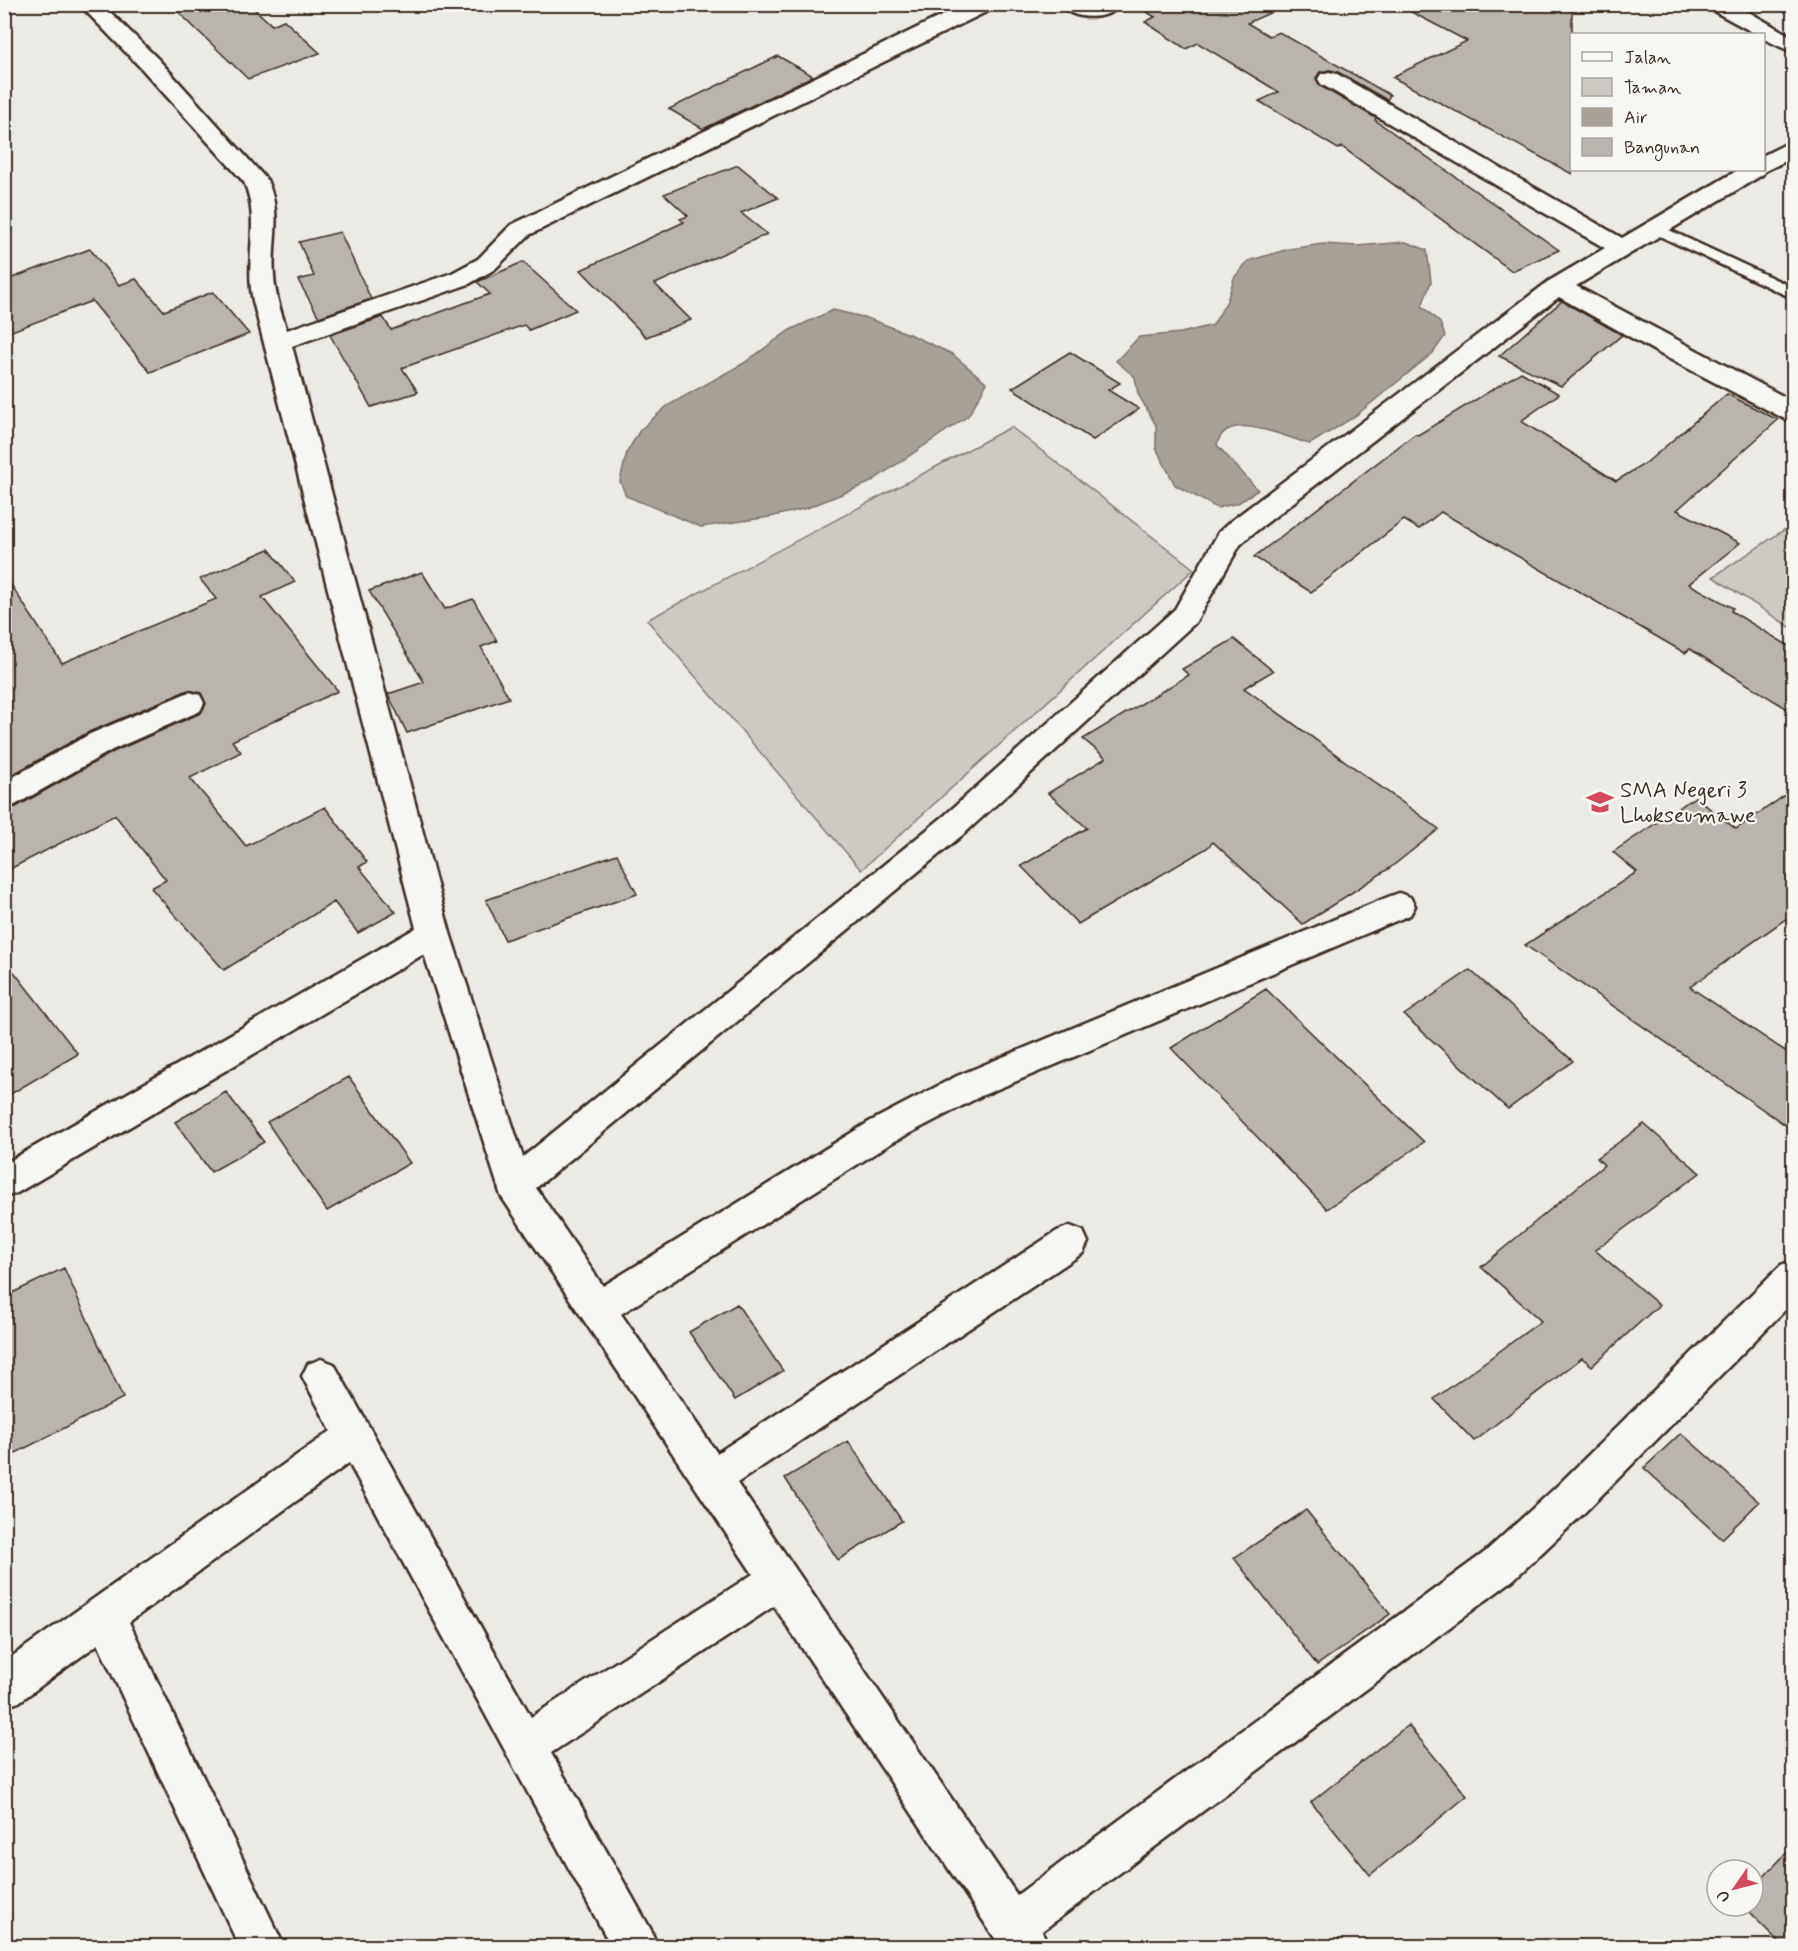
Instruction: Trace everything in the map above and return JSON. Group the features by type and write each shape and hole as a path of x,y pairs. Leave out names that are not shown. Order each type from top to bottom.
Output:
{"street":[{"path":"89,4 150,64 255,180 266,205 261,271 263,295 278,342 434,933 514,1185 1020,1936 1499,1566 1568,1502 1794,1276"},
{"path":"278,342 465,276 483,267 496,255 504,243 520,230 984,4"},
{"path":"1070,4 1088,11 1097,11 1112,4"},
{"path":"1718,4 1794,47"},
{"path":"1329,79 1622,248"},
{"path":"1765,163 1794,147"},
{"path":"514,1185 956,824 1185,616 1229,539 1240,528 1558,286 1752,171"},
{"path":"1558,286 1671,349 1794,413"},
{"path":"4,797 101,742 189,704"},
{"path":"597,1309 881,1132 969,1086 1399,906"},
{"path":"4,1182 434,933"},
{"path":"712,1478 1070,1242"},
{"path":"321,1376 635,1947"},
{"path":"4,1687 354,1437"},
{"path":"524,1746 780,1578"},
{"path":"105,1615 262,1947"}],"lane":[{"path":"1654,228 1794,294"}],"green space":[{"path":"1011,427 1194,569 861,870 647,620"},
{"path":"1793,524 1793,629 1713,577"}],"water":[{"path":"1406,242 1427,250 1431,282 1422,306 1440,323 1445,336 1433,353 1354,417 1310,444 1257,428 1231,428 1222,434 1217,445 1258,490 1238,503 1217,508 1175,485 1156,448 1156,425 1138,394 1135,377 1116,361 1139,337 1181,333 1213,325 1227,301 1234,278 1248,261 1289,249 1323,244 1357,246"},
{"path":"833,310 867,318 952,354 987,383 968,416 869,483 807,508 770,517 701,527 626,496 620,481 627,452 640,430 667,406 744,363 790,330"}],"building":[{"path":"170,4 249,4 272,25 284,20 320,53 248,79"},
{"path":"1134,4 1290,4 1247,23 1269,36 1279,32 1390,95 1387,100 1338,72 1330,70 1320,72 1316,78 1320,86 1376,118 1375,120 1559,250 1512,271 1342,147 1338,149 1259,101 1279,92 1198,43 1186,49 1145,22 1155,17"},
{"path":"1396,4 1572,4 1570,171 1572,174 1392,77 1467,41"},
{"path":"778,56 813,76 703,129 669,109"},
{"path":"738,165 778,198 741,213 767,234 655,284 691,320 646,337 581,270 684,222 680,219 688,216 664,194"},
{"path":"340,232 371,299 319,317 298,280 314,276 299,242"},
{"path":"90,249 119,285 136,279 164,311 213,292 249,334 150,372 92,301 4,334 4,281"},
{"path":"523,262 576,310 529,330 524,325 402,368 418,392 371,407 330,335 383,317 391,330 490,294 477,282"},
{"path":"1562,301 1622,335 1561,386 1499,356"},
{"path":"1070,352 1120,383 1108,390 1139,409 1093,440 1012,388"},
{"path":"1521,372 1559,394 1521,421 1616,481 1646,463 1727,394 1778,420 1677,510 1740,543 1689,584 1733,608 1731,611 1794,649 1794,713 1690,649 1685,653 1441,512 1419,529 1404,520 1311,592 1254,557 1415,434 1418,435"},
{"path":"269,549 295,582 262,597 338,691 232,741 241,752 190,778 246,846 325,807 367,862 359,867 396,912 358,933 334,902 224,970 151,888 166,880 115,815 4,872 4,810 16,807 113,752 201,713 206,704 201,693 188,690 89,732 4,779 4,574 62,663 216,599 200,579"},
{"path":"422,572 445,609 473,599 497,641 481,647 509,698 407,733 388,694 424,682 369,591"},
{"path":"1234,639 1273,671 1244,688 1439,829 1390,868 1303,924 1213,842 1207,848 1078,924 1021,866 1087,828 1048,793 1106,758 1083,739 1189,675 1182,669"},
{"path":"1794,789 1794,913 1690,987 1794,1057 1794,1131 1525,945 1637,872 1613,852 1695,797 1736,829"},
{"path":"617,854 637,894 505,940 486,900"},
{"path":"4,959 78,1054 4,1098"},
{"path":"1470,970 1573,1061 1508,1109 1404,1015"},
{"path":"1266,989 1424,1142 1327,1209 1171,1048"},
{"path":"349,1077 410,1163 327,1211 267,1122"},
{"path":"226,1092 264,1142 211,1172 175,1122"},
{"path":"1644,1124 1700,1173 1595,1250 1659,1305 1592,1366 1582,1358 1474,1441 1434,1399 1541,1321 1481,1267 1604,1165 1597,1158"},
{"path":"64,1268 123,1398 4,1459 4,1297"},
{"path":"737,1304 783,1371 735,1400 689,1332"},
{"path":"1681,1433 1759,1502 1722,1539 1644,1468"},
{"path":"848,1441 902,1521 838,1560 785,1478"},
{"path":"1306,1510 1390,1614 1317,1665 1234,1558"},
{"path":"1408,1725 1467,1796 1370,1875 1311,1802"},
{"path":"1794,1845 1794,1947 1784,1947 1755,1918 1765,1918 1765,1875"}],"place":[{"name":"SMA Negeri 3 Lhokseumawe","path":"1600,802"}]}
